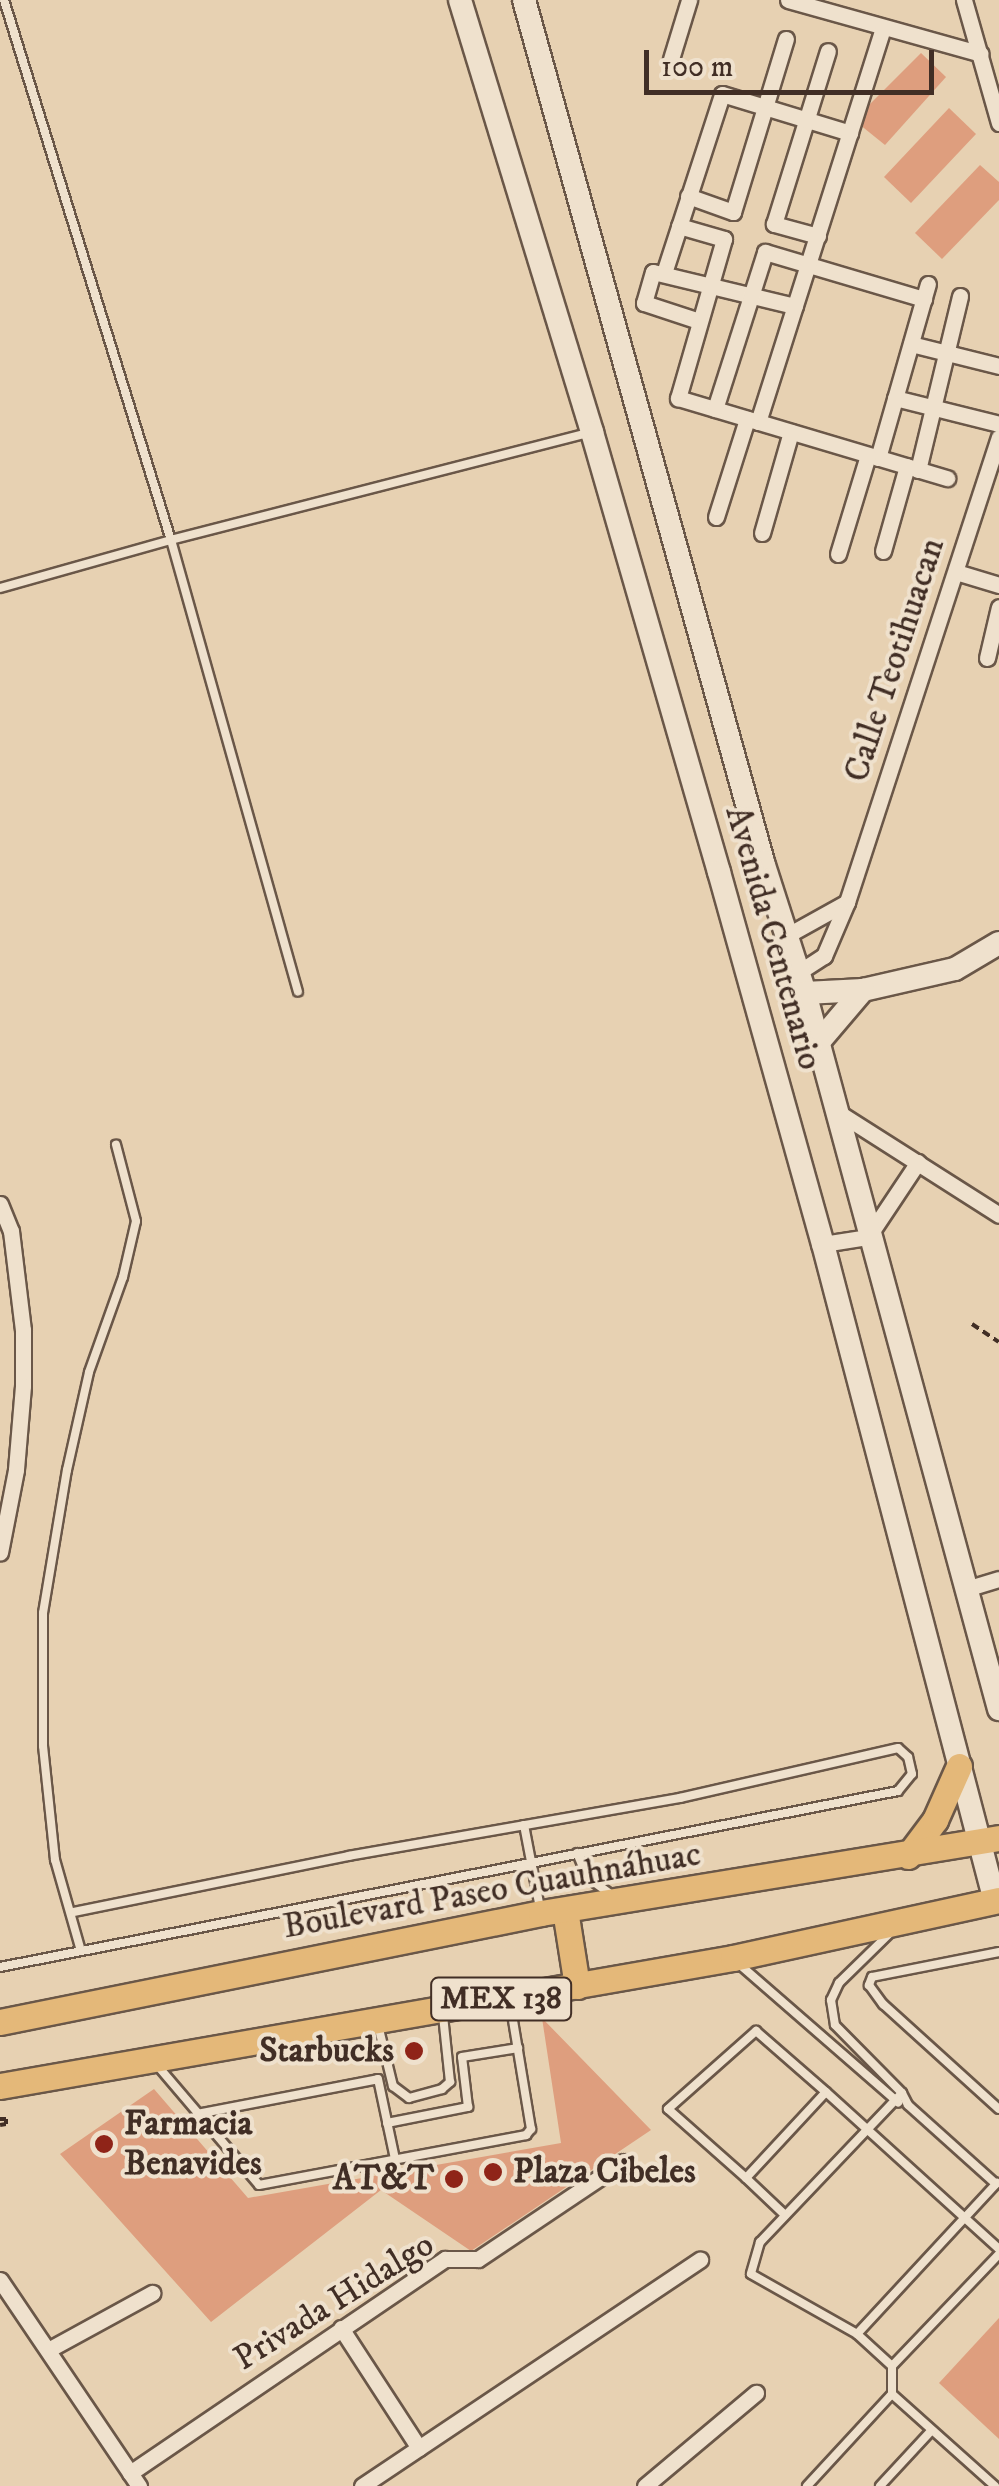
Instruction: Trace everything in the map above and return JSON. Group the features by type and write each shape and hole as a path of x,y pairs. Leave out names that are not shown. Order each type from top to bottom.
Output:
{"main road":[{"path":"908,1856 934,1820 960,1766"},
{"name":"Boulevard Paseo Cuauhnáhuac","path":"0,2022 618,1900 989,1840"},
{"name":"MEX 138","path":"0,2086 732,1958 997,1900"},
{"path":"553,1912 577,1986"}],"street":[{"name":"Avenida Centenario","path":"460,0 592,432 719,872 823,1244 960,1766 989,1840 997,1900"},
{"name":"Avenida Centenario","path":"524,0 763,862 802,983 868,1238 996,1685 999,1709"},
{"path":"672,59 689,0"},
{"path":"964,0 999,123"},
{"path":"794,1 846,8 883,27 980,54"},
{"path":"716,517 795,306 883,27"},
{"path":"688,196 732,212 786,39"},
{"path":"818,236 774,224 828,51"},
{"path":"664,273 720,96 766,106 850,134"},
{"path":"679,226 724,239 676,396 947,478"},
{"path":"714,409 765,252 926,292 895,398 838,554"},
{"path":"699,321 644,303 653,272 752,292 795,306"},
{"path":"883,551 933,408 960,296"},
{"path":"911,344 999,366"},
{"path":"895,398 999,424"},
{"path":"762,533 791,432"},
{"name":"Calle Teotihuacan","path":"802,983 824,956 847,902 956,572 993,477 999,436"},
{"path":"956,572 999,585"},
{"path":"986,658 999,607"},
{"path":"719,872 763,862"},
{"path":"786,936 847,902"},
{"path":"802,983 864,990 955,970 999,943"},
{"path":"818,1042 864,990"},
{"path":"836,1111 999,1215"},
{"path":"823,1244 868,1238 918,1162"},
{"path":"0,1204 11,1231 23,1330 16,1470 0,1552"},
{"path":"966,1588 999,1579"},
{"name":"Privada Hidalgo","path":"134,2479 341,2328 448,2257 481,2258 623,2162"},
{"path":"362,2486 700,2260"},
{"path":"0,2280 134,2479"},
{"path":"48,2350 152,2294"},
{"path":"341,2328 419,2448"},
{"path":"645,2486 756,2393"}],"lane":[{"path":"4,0 171,540 298,991"},
{"path":"0,588 592,432"},
{"path":"80,1951 73,1912 55,1860 43,1746 44,1612 66,1470 136,1221 116,1144"},
{"path":"0,1967 898,1791 912,1774 908,1757 898,1748 680,1798 73,1912"},
{"path":"524,1826 532,1862 553,1912"},
{"path":"577,1853 587,1877 618,1900"},
{"path":"900,1924 838,1983 831,2012 835,2025 902,2093 908,2105"},
{"path":"999,1952 872,1977 869,1985 883,2004 999,2110"},
{"path":"732,1958 894,2100 908,2105 998,2182 857,2334"},
{"path":"153,2060 259,2185 526,2135 531,2128 509,1998"},
{"path":"377,2020 393,2086 409,2098 442,2089 450,2082 442,2010"},
{"path":"785,2215 668,2108 756,2032 999,2252 892,2366 892,2394 806,2486"},
{"path":"388,2123 468,2107 462,2057 518,2048"},
{"path":"197,2114 378,2079 395,2159"},
{"path":"746,2178 826,2092"},
{"path":"892,2366 857,2334 751,2274 760,2242 902,2093"},
{"path":"892,2394 995,2486"},
{"path":"886,2484 931,2431"}],"path":[{"path":"972,1324 999,1342"}],"building":[{"path":"921,53 946,77 885,145 854,120"},
{"path":"949,108 976,134 911,203 884,177"},
{"path":"980,165 999,182 999,200 942,259 915,233"},
{"name":"Plaza Cibeles","path":"542,2018 651,2130 471,2251 381,2190 211,2322 60,2154 154,2089 248,2198 561,2143"},
{"path":"999,2318 999,2439 939,2383"}],"place":[{"name":"Starbucks","path":"414,2051"},
{"name":"Farmacia Benavides","path":"104,2144"},
{"name":"Plaza Cibeles","path":"493,2172"},
{"name":"AT&T","path":"454,2179"}]}
